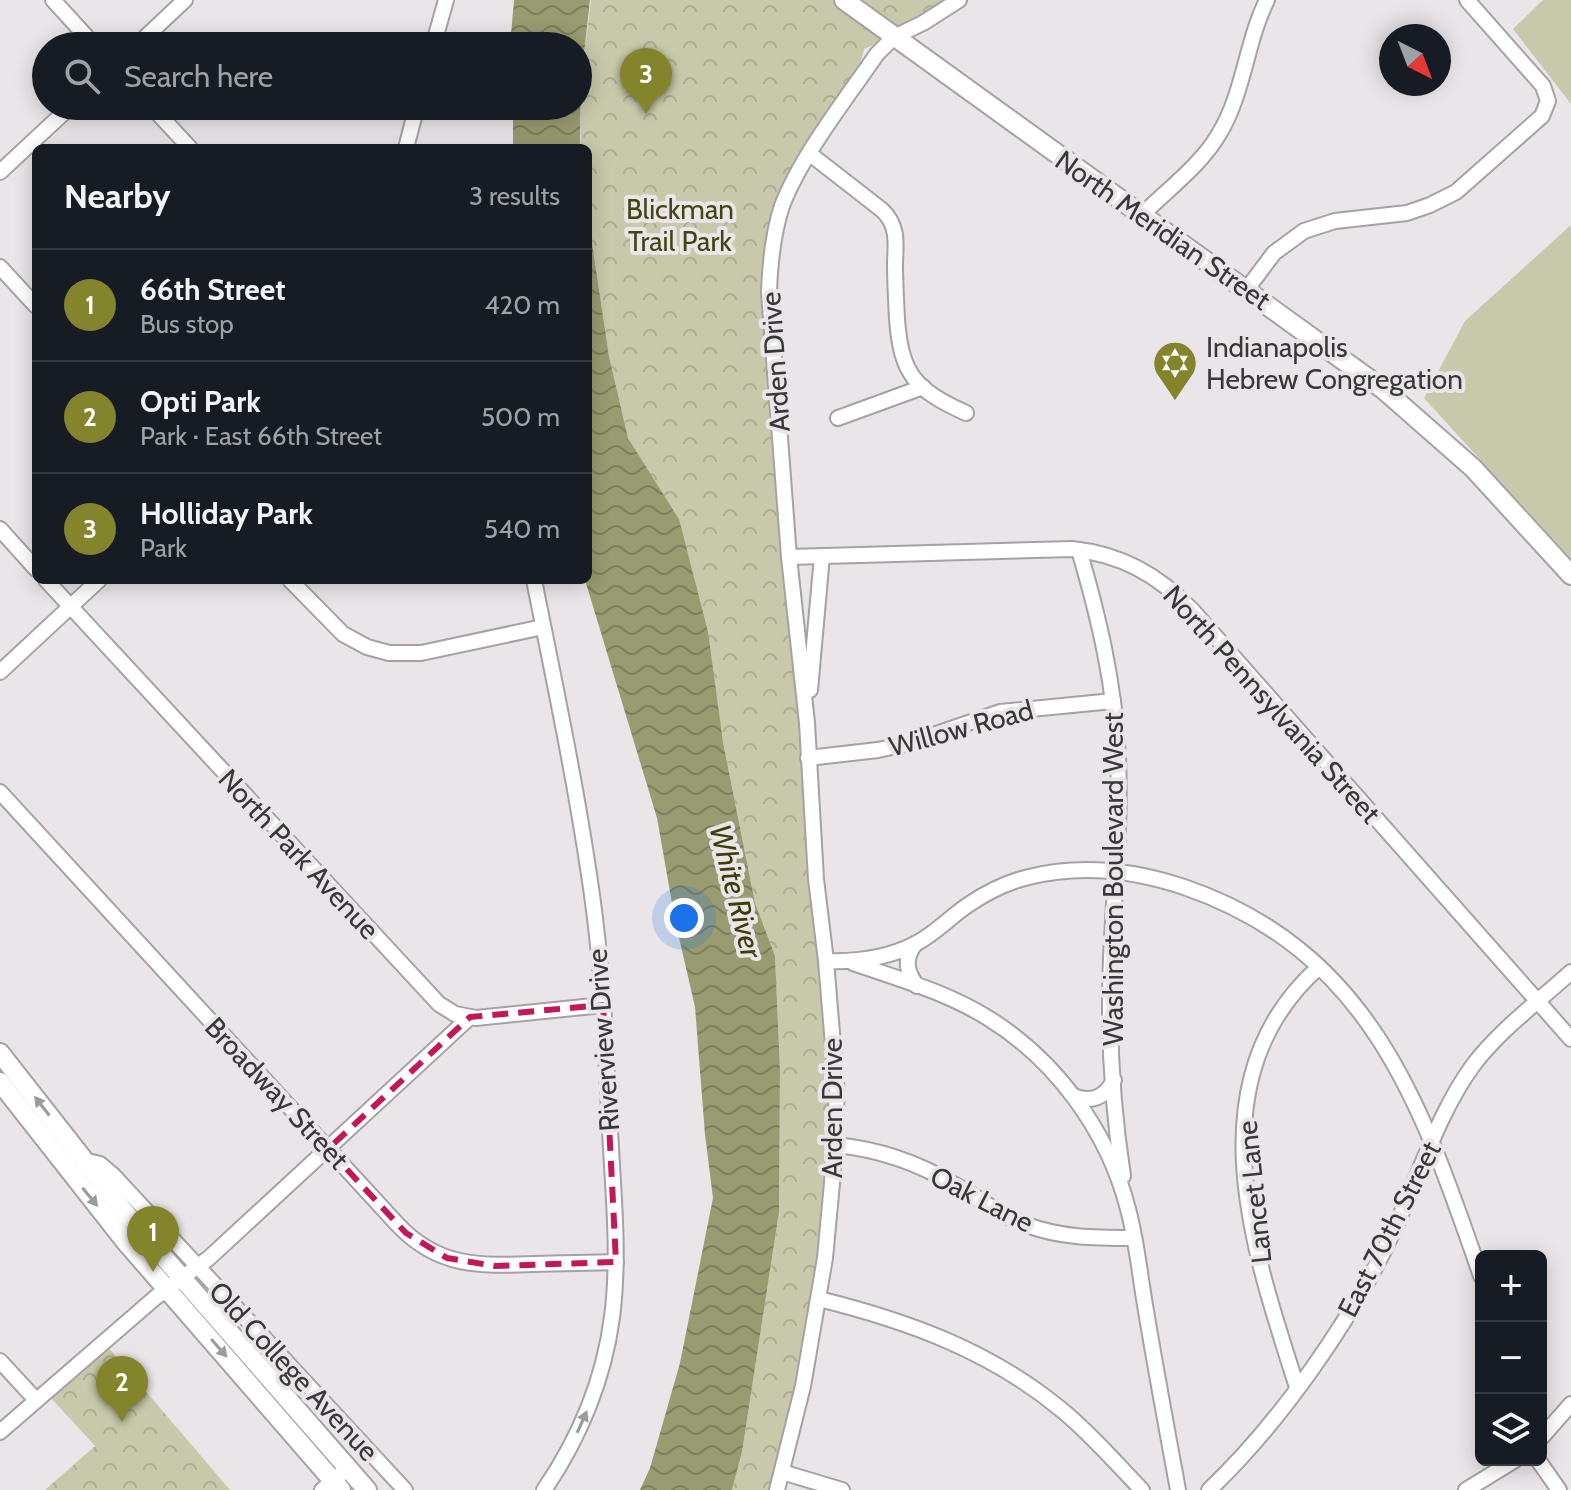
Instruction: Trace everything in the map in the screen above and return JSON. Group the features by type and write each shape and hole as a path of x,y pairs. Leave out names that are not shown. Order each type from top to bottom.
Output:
{"main road":[{"name":"North Meridian Street","path":"844,0 1247,289 1411,412 1483,479 1571,575"},
{"path":"0,1053 332,1487"},
{"path":"0,1082 119,1233 175,1284 367,1490"}],"street":[{"path":"53,0 82,32"},
{"path":"151,32 185,0"},
{"path":"437,32 446,0"},
{"path":"894,37 959,0"},
{"path":"1142,215 1219,134 1236,94 1251,37 1267,0"},
{"path":"1247,289 1274,253 1304,231 1331,222 1418,210 1461,189 1537,122 1546,110 1548,101 1543,86 1467,0"},
{"name":"Arden Drive","path":"777,1490 803,1386 819,1299 829,1220 837,1093 816,879 807,723 789,557 769,278 783,203 810,154 877,54 894,37"},
{"path":"0,172 56,120"},
{"path":"164,120 186,144"},
{"path":"407,144 413,120"},
{"path":"810,154 882,210 893,224 897,238 895,280 900,351 909,373 923,387 966,413"},
{"path":"0,267 32,302"},
{"path":"838,418 923,387"},
{"path":"0,529 32,565"},
{"name":"North Pennsylvania Street","path":"789,557 1079,550 1128,562 1153,576 1181,598 1571,1039"},
{"name":"Washington Boulevard West","path":"1079,550 1098,618 1113,701 1119,771 1111,961 1114,1080 1119,1148 1129,1210"},
{"name":"Arden Drive","path":"807,723 822,556"},
{"name":"North Park Avenue","path":"50,584 434,998 452,1012 470,1017"},
{"path":"0,672 95,584"},
{"path":"294,584 343,634 367,647 389,653 421,653 543,627"},
{"name":"Riverview Drive","path":"535,584 577,798 595,915 603,1005 616,1262 612,1317 597,1382 569,1450 544,1490"},
{"name":"Willow Road","path":"808,758 910,743 1000,712 1113,701"},
{"name":"Broadway Street","path":"0,792 406,1233 427,1249 474,1265 616,1262"},
{"path":"826,961 849,962 880,957 915,944 967,905 1002,886 1050,872 1117,871 1171,883 1223,902 1265,926 1319,967 1349,997 1379,1036 1432,1144 1475,1260"},
{"path":"915,944 907,965 917,986"},
{"path":"849,962 958,1002 1006,1030 1046,1065 1073,1096 1103,1144 1129,1210 1178,1490"},
{"name":"Lancet Lane","path":"1297,1387 1267,1293 1255,1238 1245,1163 1244,1109 1252,1068 1270,1025 1293,992 1319,967"},
{"name":"East 70th Street","path":"1209,1490 1297,1387 1332,1338 1385,1249 1452,1099 1474,1064 1502,1033 1571,972"},
{"path":"0,1432 198,1267 470,1017 603,1005"},
{"path":"1073,1096 1090,1100 1096,1098 1105,1094 1114,1080"},
{"name":"Oak Lane","path":"835,1145 866,1148 915,1164 957,1185 1002,1215 1032,1227 1073,1236 1133,1238"},
{"name":"Old College Avenue","path":"83,1160 100,1164 127,1190 401,1486"},
{"path":"819,1299 904,1322 995,1363 1062,1411 1095,1440 1142,1490"},
{"path":"0,1361 36,1400"},
{"path":"1547,1431 1571,1404"},
{"path":"1466,1490 1505,1466"},
{"path":"1542,1466 1559,1490"},
{"path":"332,1487 348,1468"},
{"path":"782,1472 842,1490"}],"highlighted area":[{"path":"603,1005 616,1262 495,1266 447,1258 406,1233 328,1149 470,1017"}],"green space":[{"name":"Blickman Trail Park","path":"591,0 956,0 894,37 864,49 859,68 803,150 779,192 762,262 767,361 775,421 808,824 806,847 831,1090 829,1172 819,1264 802,1355 770,1490 732,1490 742,1452 779,1212 780,1070 775,956 755,903 679,519 628,438 609,356 592,243 592,144 581,144 581,120 592,120 592,32 587,32"},
{"path":"1543,0 1571,0 1571,104 1513,29"},
{"path":"1571,225 1571,559 1424,398 1465,321"},
{"path":"109,1348 230,1490 45,1490 95,1446 51,1398"}],"water":[{"path":"514,0 590,0 586,32 511,32"},
{"path":"513,120 580,120 580,144 513,144"},
{"name":"White River","path":"592,243 609,356 628,438 679,519 708,632 723,742 755,903 775,956 780,1070 779,1212 742,1452 732,1490 640,1490 650,1468 680,1363 713,1198 695,1007 675,920 657,818 586,584 592,584"}],"place":[{"name":"Holliday Park","path":"646,114"},
{"name":"Indianapolis Hebrew Congregation","path":"1175,402"},
{"name":"66th Street","path":"153,1272"},
{"name":"Opti Park","path":"122,1422"}]}
